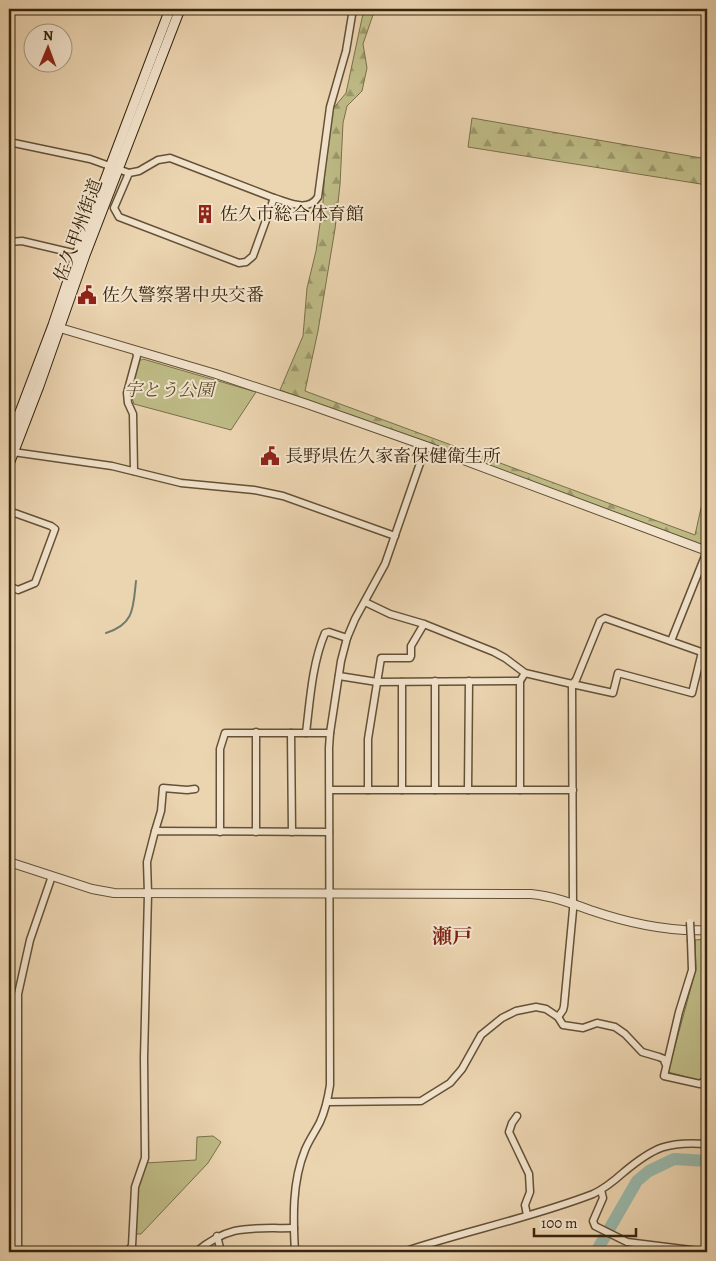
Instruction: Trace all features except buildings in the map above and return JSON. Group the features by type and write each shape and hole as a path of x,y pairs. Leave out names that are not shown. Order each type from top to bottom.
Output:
{"main road":[{"name":"佐久甲州街道","path":"9,464 11,451 60,328 170,9"},
{"name":"佐久甲州街道","path":"9,440 53,325 77,254 180,9"}],"street":[{"path":"9,142 90,159 129,173 158,160 170,158 274,198 306,206 312,204 318,197 330,107 346,51 353,9"},
{"path":"129,173 114,208 119,217 239,263 246,262 253,256 274,198"},
{"path":"9,242 22,241 77,254"},
{"path":"60,328 250,385 426,446 707,551 672,641"},
{"path":"134,472 133,414 128,403 127,393 137,356 136,351"},
{"path":"295,1252 296,1185 305,1150 320,1122 327,1102 330,1080 330,733 339,676 347,638 355,619 385,564 426,446"},
{"path":"11,451 94,463 181,483 266,492 395,536"},
{"path":"9,511 55,529 36,583 18,590 9,586"},
{"path":"365,602 390,614 424,624 500,655 525,673 572,684 613,693 618,673 692,693 704,653 608,619 602,619 576,680 572,684 572,903 565,998 563,1010 558,1016"},
{"path":"368,790 368,739 381,658 410,658 411,646 424,624"},
{"path":"306,733 316,664 323,638 327,632 347,638"},
{"path":"520,790 520,681 525,673"},
{"path":"339,676 377,682 520,681"},
{"path":"435,681 435,790"},
{"path":"468,681 468,790"},
{"path":"402,682 402,790"},
{"path":"220,832 220,748 225,732 330,733"},
{"path":"256,732 256,832"},
{"path":"291,732 292,832"},
{"path":"127,1252 132,1246 135,1186 145,1158 144,1058 147,862 161,811 163,788 187,790 195,788"},
{"path":"330,790 573,790"},
{"path":"155,831 329,832"},
{"path":"9,862 102,891 148,894 531,894 572,903 657,928 685,931 707,930"},
{"path":"18,1252 18,994 30,940 52,876"},
{"path":"690,922 693,964 679,1012 664,1076 700,1084 707,1080"},
{"path":"327,1102 421,1101 450,1082 462,1068 481,1035 502,1018 516,1011 536,1007 546,1009 558,1016 563,1025 583,1028 597,1023 615,1027 625,1034 642,1052 664,1059 666,1063"},
{"path":"518,1116 512,1123 509,1132 529,1174 530,1192 525,1205 527,1215"},
{"path":"403,1252 417,1250 558,1207 601,1190 642,1157 659,1147 685,1142 707,1144"},
{"path":"601,1190 603,1198 593,1220 595,1226 627,1242 707,1252"},
{"path":"196,1252 217,1236 242,1229 294,1228"},
{"path":"217,1236 221,1252"}],"green space":[{"path":"364,9 375,9 363,44 367,68 362,91 347,106 343,123 340,185 335,229 318,331 305,391 695,535 707,481 707,547 280,390 303,336 307,288 316,251 323,203 326,150 332,110 346,93"},
{"path":"472,118 707,159 707,185 468,147"},
{"name":"宇とう公園","path":"143,359 256,392 231,430 134,404 130,393 139,361"},
{"path":"707,939 707,1072 699,1080 668,1072 696,969 695,940"},
{"path":"213,1136 221,1142 208,1163 141,1234 136,1234 137,1187 145,1163 196,1160 197,1137"}],"waterway":[{"path":"106,633 123,625 131,613 136,581"},
{"path":"596,1252 637,1181 649,1171 674,1159 707,1161"}],"place":[{"name":"佐久市総合体育館","path":"205,214"},
{"name":"佐久警察署中央交番","path":"87,295"},
{"name":"長野県佐久家畜保健衛生所","path":"270,456"}],"district":[{"name":"瀬戸","path":"452,936"}]}
